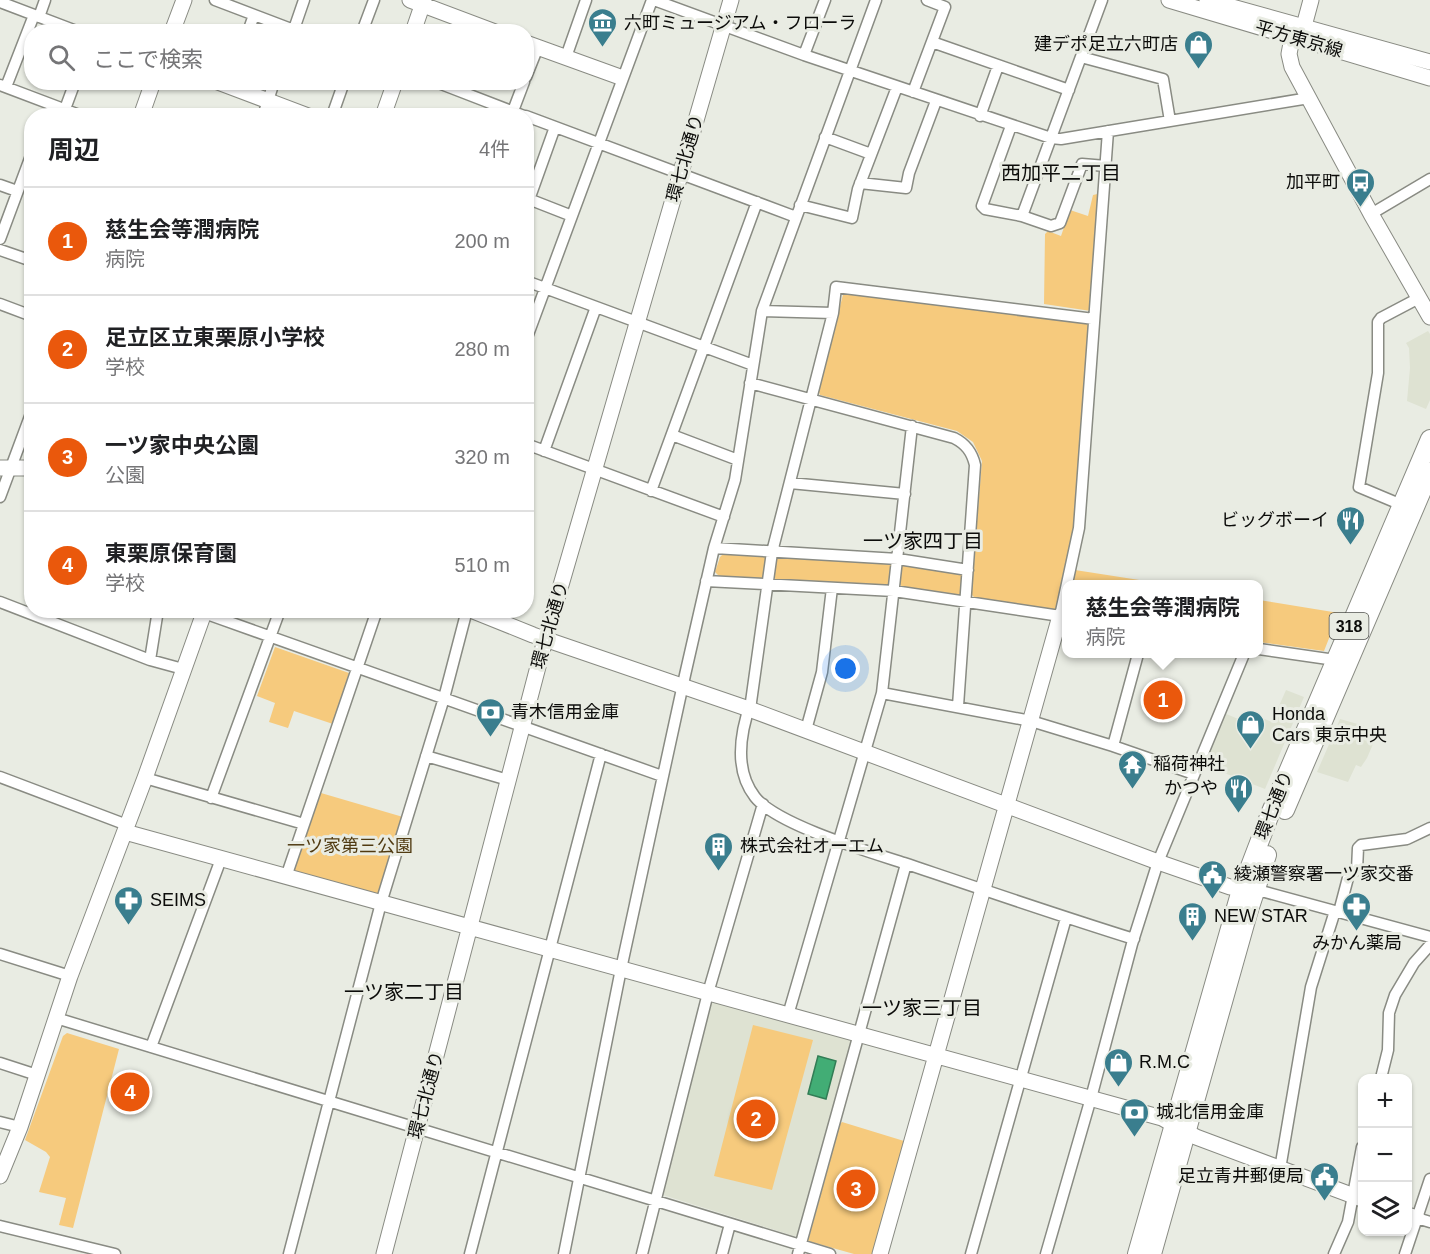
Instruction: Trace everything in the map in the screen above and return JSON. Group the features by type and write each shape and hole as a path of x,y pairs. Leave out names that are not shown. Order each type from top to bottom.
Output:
{"main road":[{"name":"環七通り","path":"1137,1254 1179,1127 1270,814 1430,439"},
{"name":"環七通り","path":"1248,891 1430,472"},
{"name":"環七通り","path":"1152,1254 1179,1127"}],"street":[{"path":"33,24 45,0"},
{"path":"175,24 184,0"},
{"path":"215,0 277,24"},
{"path":"297,24 304,0"},
{"path":"365,24 374,0"},
{"path":"566,57 586,0"},
{"path":"534,319 621,78 653,0 723,27 936,101 1051,138 1061,139 1309,99"},
{"name":"環七北通り","path":"384,1254 545,640 731,0"},
{"path":"804,55 825,0"},
{"path":"564,1254 662,776 714,548 735,480 762,311 874,0"},
{"path":"913,92 945,7 927,0"},
{"path":"1022,216 1102,0"},
{"name":"平方東京線","path":"1169,0 1430,78"},
{"name":"平方東京線","path":"1207,0 1430,62"},
{"path":"1304,26 1311,0"},
{"path":"0,2 58,24"},
{"path":"415,24 419,2 466,24"},
{"path":"251,24 254,15"},
{"path":"1292,38 1289,59 1371,214 1430,317"},
{"path":"932,42 1069,90"},
{"path":"24,43 3,86 62,108"},
{"path":"534,46 621,78"},
{"path":"1081,57 1163,79 1170,121"},
{"path":"980,116 998,66"},
{"path":"800,205 852,218 860,183 897,87"},
{"path":"65,108 72,90"},
{"path":"144,108 150,90"},
{"path":"235,90 265,108 271,90"},
{"path":"335,108 341,90"},
{"path":"386,108 392,90"},
{"path":"463,90 506,108"},
{"path":"514,108 521,90"},
{"path":"860,183 906,188 909,173 936,101"},
{"path":"49,108 50,104"},
{"path":"534,119 796,217"},
{"path":"1011,126 982,206 985,210 1022,216 1052,226 1060,223 1082,164 1107,166"},
{"path":"534,185 555,127"},
{"path":"1070,580 1079,528 1108,131"},
{"path":"825,136 871,154"},
{"path":"1371,214 1430,179"},
{"path":"0,239 17,191 24,181"},
{"path":"0,185 17,191"},
{"path":"651,491 757,202"},
{"path":"534,204 572,216"},
{"path":"0,250 24,258"},
{"path":"534,284 753,365"},
{"path":"1094,319 836,287 833,313 772,552 751,702 740,756 745,781 757,799 777,814 840,842 1134,939"},
{"path":"1402,505 1359,487 1378,373 1378,322 1381,318 1419,298"},
{"path":"1,307 24,314"},
{"path":"544,451 596,307"},
{"path":"762,311 833,313"},
{"path":"750,383 954,438 964,443 973,455 975,465 958,706"},
{"path":"788,1015 882,693 912,426"},
{"path":"0,497 5,468 24,428"},
{"path":"672,435 738,460"},
{"path":"534,447 724,516"},
{"path":"5,468 24,468"},
{"path":"790,483 905,494"},
{"path":"714,548 898,559 968,570"},
{"path":"706,581 894,591 1062,617"},
{"path":"806,730 822,672 832,588"},
{"path":"0,602 24,608"},
{"path":"56,618 150,660 183,669"},
{"path":"150,660 157,618"},
{"path":"0,1176 20,1127 70,976 203,618"},
{"path":"221,618 662,776"},
{"path":"211,798 277,618"},
{"path":"286,877 374,618"},
{"path":"289,1254 381,903 467,618"},
{"path":"489,618 545,640 806,730 1158,862 1248,891 1264,892 1430,937"},
{"path":"880,1254 1030,721 1062,620"},
{"path":"1263,650 1335,660"},
{"path":"1113,746 1137,658"},
{"path":"1046,1254 1134,939 1158,862 1242,658"},
{"path":"882,693 1030,721 1194,774"},
{"path":"470,1254 601,754"},
{"path":"426,756 508,780"},
{"path":"0,777 126,828 221,859 1091,1098 1179,1127 1280,1169 1358,1197 1334,1254"},
{"path":"145,778 304,825"},
{"path":"642,1254 708,993 763,804"},
{"path":"1280,1169 1311,987 1349,874 1357,870 1358,848 1361,845 1407,839 1430,828"},
{"path":"151,1047 221,859"},
{"path":"799,1250 906,864"},
{"path":"971,1254 1066,918"},
{"path":"1382,1074 1388,1050 1389,1013 1395,995 1414,963 1430,945"},
{"path":"0,954 70,976"},
{"path":"56,1018 730,1224 799,1250 830,1254"},
{"path":"0,1063 37,1075"},
{"path":"0,1122 20,1127"},
{"path":"1405,1254 1429,1184"},
{"path":"722,1254 730,1224"},
{"path":"0,1226 115,1254"}],"shaded area":[{"path":"1428,331 1430,334 1430,400 1426,409 1407,401 1410,368 1409,348 1406,343"},
{"path":"1286,690 1304,697 1265,789 1204,765 1224,713 1257,727 1262,718 1272,722"},
{"path":"1340,719 1379,730 1367,758 1361,767 1356,765 1348,782 1317,772"},
{"path":"715,1002 849,1039 851,1042 797,1235 794,1236 663,1195 711,1004"},
{"path":"818,1056 836,1061 826,1099 808,1094"}],"green space":[{"path":"1102,193 1091,311 1044,304 1045,234 1048,231 1061,236 1070,210 1088,216 1093,195"},
{"path":"844,291 1091,322 1076,526 1064,580 1062,580 1058,609 1055,612 977,600 971,594 982,461 973,442 957,431 820,395 818,389"},
{"path":"723,554 764,555 768,559 763,579 719,576 715,572"},
{"path":"780,555 889,562 893,567 891,583 887,587 776,580 773,575 775,559"},
{"path":"906,564 962,573 964,593 959,597 903,588 899,583 901,567"},
{"path":"1075,570 1139,580 1073,580"},
{"path":"1263,601 1339,613 1324,651 1263,643"},
{"path":"275,647 349,673 333,724 294,711 288,728 269,722 275,703 257,696"},
{"name":"一ツ家第三公園","path":"321,793 403,817 379,894 375,895 296,873 294,869"},
{"path":"753,1025 813,1040 772,1190 714,1176"},
{"path":"67,1033 119,1049 73,1228 59,1225 66,1198 39,1192 50,1157 46,1152 25,1140 63,1036"},
{"path":"842,1122 904,1141 872,1254 854,1254 808,1241"}],"place":[{"name":"六町ミュージアム・フローラ","path":"603,48"},
{"name":"建デポ足立六町店","path":"1199,70"},
{"name":"加平町","path":"1361,208"},
{"name":"ビッグボーイ","path":"1350,546"},
{"name":"慈生会等潤病院","path":"1163,700"},
{"name":"青木信用金庫","path":"490,738"},
{"name":"Honda Cars 東京中央","path":"1251,750"},
{"name":"稲荷神社","path":"1132,790"},
{"name":"かつや","path":"1239,814"},
{"name":"株式会社オーエム","path":"719,872"},
{"name":"綾瀬警察署一ツ家交番","path":"1213,900"},
{"name":"SEIMS","path":"129,926"},
{"name":"みかん薬局","path":"1357,932"},
{"name":"NEW STAR","path":"1193,942"},
{"name":"R.M.C","path":"1118,1088"},
{"name":"東栗原保育園","path":"130,1092"},
{"name":"足立区立東栗原小学校","path":"756,1119"},
{"name":"城北信用金庫","path":"1135,1138"},
{"name":"一ツ家中央公園","path":"856,1189"},
{"name":"足立青井郵便局","path":"1325,1202"}],"district":[{"name":"西加平二丁目","path":"1061,173"},
{"name":"一ツ家四丁目","path":"923,541"},
{"name":"一ツ家二丁目","path":"404,992"},
{"name":"一ツ家三丁目","path":"922,1008"}]}
